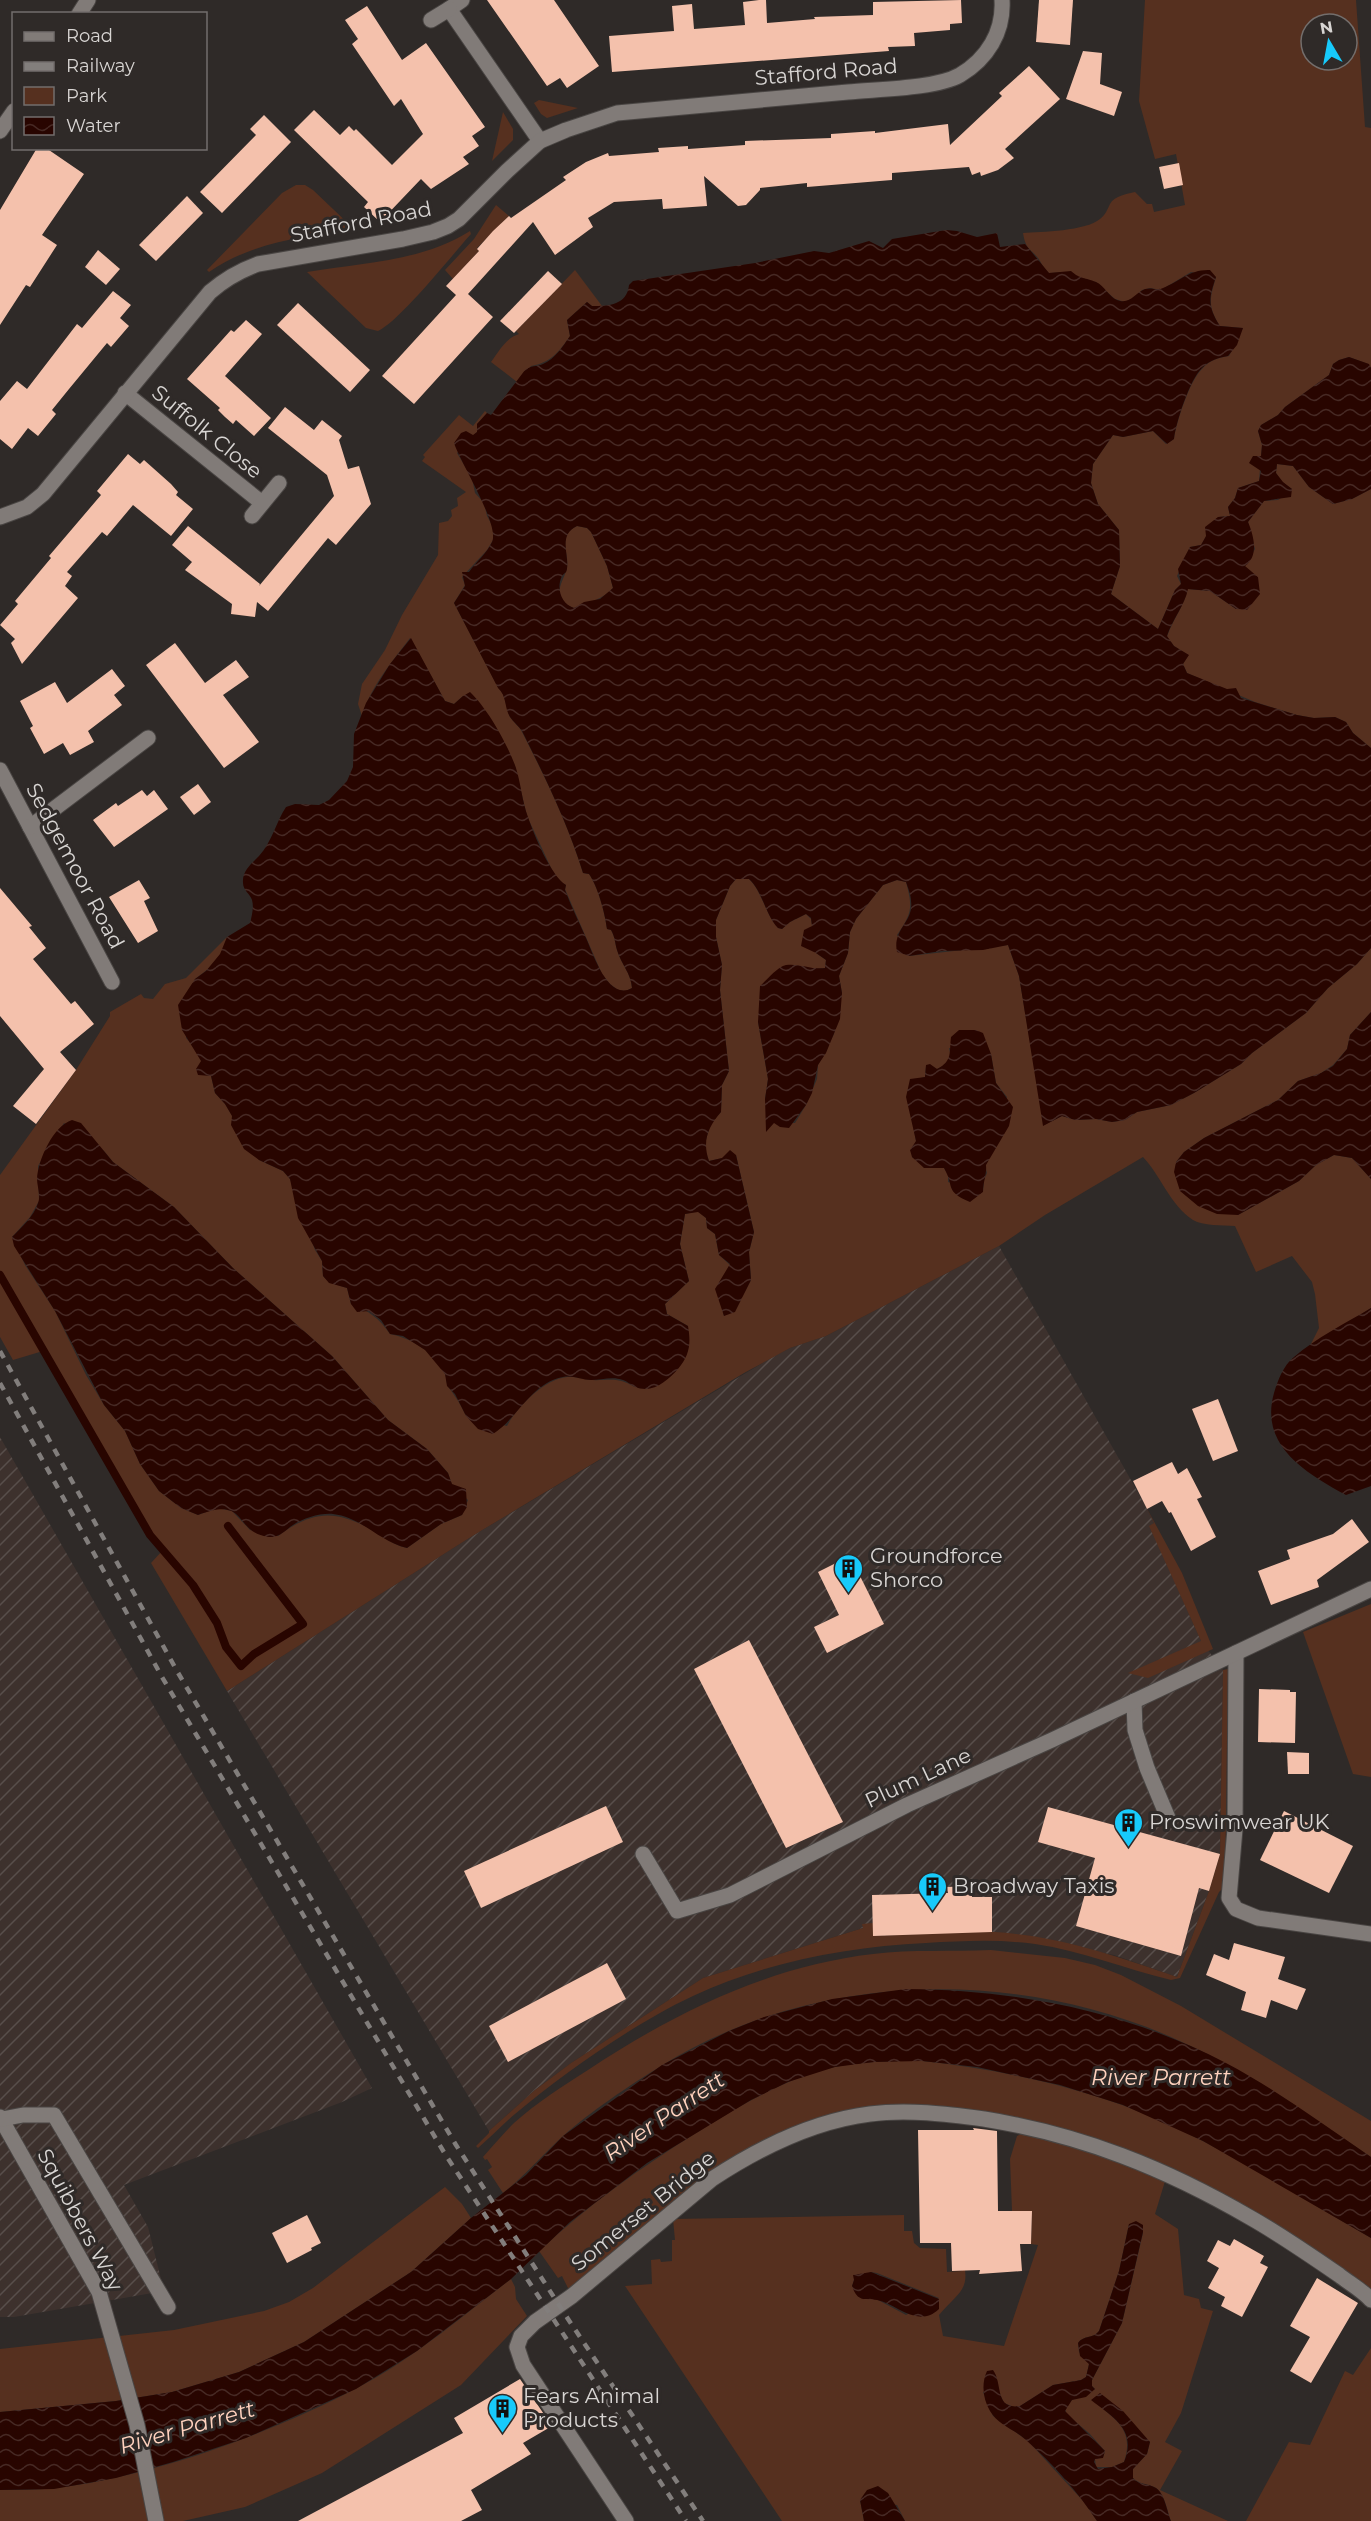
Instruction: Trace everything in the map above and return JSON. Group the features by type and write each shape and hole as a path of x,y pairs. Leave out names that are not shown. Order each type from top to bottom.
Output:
{"street":[{"path":"431,20 462,0"},
{"name":"Stafford Road","path":"0,517 27,507 43,494 210,292 224,279 258,264 403,239 448,226 459,219 540,141 566,129 617,113 897,88 950,79 981,58 995,39 1001,22 1002,0"},
{"path":"449,9 540,141"},
{"path":"0,131 12,114"},
{"name":"Suffolk Close","path":"125,393 257,510 279,483"},
{"path":"30,827 148,738"},
{"name":"Sedgemoor Road","path":"0,770 112,982"},
{"name":"Plum Lane","path":"643,1854 677,1911 730,1894 907,1804 1134,1701 1371,1589"},
{"path":"1236,1653 1235,1829 1229,1898 1236,1909 1258,1918 1371,1934"},
{"path":"1134,1701 1135,1730 1147,1768 1168,1818"},
{"name":"Somerset Bridge","path":"626,2521 518,2356 517,2347 521,2336 535,2322 572,2296 682,2202 736,2163 790,2136 813,2128 840,2120 892,2113 961,2116 1063,2135 1113,2150 1174,2175 1234,2208 1321,2262 1371,2300"},
{"path":"1,2118 54,2115 168,2307"},
{"name":"Squibbers Way","path":"1,2118 99,2292 137,2425 156,2521"}],"shaded area":[{"path":"999,1246 1145,1505 1154,1523 1150,1526 1201,1641 1223,1670 1220,1854 1209,1891 1177,1977 1114,1955 992,1932 873,1936 862,1925 863,1928 703,1978 571,2063 535,2090 489,2131 227,1691 474,1535 771,1358 790,1348 826,1336"},
{"path":"0,1437 372,2088 342,2102 124,2185 148,2227 164,2291 14,2317 0,2317"}],"green space":[{"path":"1145,0 1356,0 1357,12 1299,12 1299,72 1359,72 1359,42 1365,127 1371,128 1371,368 1368,364 1349,357 1339,360 1333,364 1329,375 1285,407 1278,415 1261,425 1258,431 1262,445 1259,481 1238,488 1235,498 1228,507 1230,516 1218,517 1201,545 1190,547 1177,576 1181,584 1175,590 1158,629 1111,594 1120,566 1119,530 1098,504 1091,483 1093,464 1113,435 1123,437 1153,431 1166,444 1174,439 1184,402 1193,381 1211,361 1229,356 1243,328 1220,326 1216,319 1211,302 1216,277 1191,272 1161,290 1150,288 1142,290 1134,298 1125,302 1115,299 1096,282 1080,279 1071,272 1049,273 1028,247 1023,233 1085,226 1100,219 1114,199 1135,192 1147,204 1152,204 1154,212 1185,205 1176,154 1155,159 1139,101"},
{"path":"539,100 578,108 547,118 541,114 534,103"},
{"path":"503,112 513,129 513,140 492,161"},
{"path":"296,185 305,185 313,190 354,229 260,247 225,262 209,272 207,270 282,193"},
{"path":"496,205 509,216 477,248 479,251 453,279 445,270 474,239"},
{"path":"470,231 471,234 412,301 388,325 378,331 366,328 307,272 412,255 433,249"},
{"path":"575,270 602,306 592,306 587,302 567,320 570,336 558,352 544,362 531,366 517,382 491,362 507,342 519,334 516,331"},
{"path":"485,411 487,413 477,424 477,432 457,453 472,478 475,493 484,503 493,527 493,540 487,550 462,577 465,585 454,603 503,694 510,717 522,732 547,783 583,873 589,874 595,886 607,929 611,930 630,978 632,988 626,991 618,990 602,974 565,889 566,885 559,881 552,870 527,816 515,766 500,735 463,696 454,704 445,701 410,638 376,684 362,716 358,704 362,684 385,650 402,615 438,555 439,523 448,521 452,516 451,510 458,506 457,498 466,492 422,461 425,457 423,455 459,415 473,426"},
{"path":"1277,464 1293,466 1309,487 1333,504 1352,499 1371,489 1371,748 1353,733 1346,722 1335,717 1314,718 1297,715 1255,702 1187,673 1183,664 1188,655 1174,646 1167,637 1187,589 1210,591 1236,609 1245,566 1255,549 1248,522 1264,501 1278,500 1292,489 1282,482 1276,473"},
{"path":"577,526 587,528 591,532 607,566 613,588 600,598 574,608 562,600 560,589 567,568 565,540 571,530"},
{"path":"736,879 749,879 778,928 782,929 806,914 811,919 816,953 826,960 825,968 786,965 758,1022 768,1079 765,1099 774,1123 795,1123 806,1105 817,1079 818,1065 834,1034 842,993 839,976 848,953 850,932 856,919 883,885 897,880 906,882 910,898 910,910 897,935 909,956 1008,945 1019,976 1044,1125 1062,1116 1075,1120 1096,1119 1112,1122 1125,1120 1137,1112 1171,1105 1194,1093 1241,1064 1252,1053 1306,1013 1328,988 1357,964 1371,948 1371,1012 1350,1035 1347,1049 1333,1065 1321,1073 1298,1081 1278,1100 1204,1138 1184,1152 1176,1162 1238,1215 1299,1181 1316,1165 1334,1155 1352,1158 1371,1179 1371,1308 1310,1346 1319,1328 1315,1294 1312,1282 1292,1256 1256,1272 1235,1226 1197,1222 1185,1214 1143,1157 1045,1215 999,1246 826,1336 790,1348 744,1373 474,1535 227,1691 151,1563 163,1550 150,1535 43,1351 13,1360 0,1337 0,1175 76,1070 110,1016 110,1012 141,994 144,998 153,999 165,984 186,978 227,937 220,956 195,979 186,1038 196,1049 211,1076 215,1093 225,1104 259,1160 283,1171 290,1179 315,1250 322,1261 323,1276 329,1282 347,1288 351,1304 373,1316 390,1334 415,1343 430,1353 441,1366 448,1386 466,1416 507,1426 532,1395 549,1383 567,1377 618,1380 635,1387 688,1326 667,1314 665,1304 689,1281 680,1244 685,1214 698,1211 706,1218 707,1228 715,1234 719,1255 730,1265 722,1290 724,1316 744,1293 751,1280 749,1252 754,1232 736,1155 709,1161 704,1146 711,1123 721,1112 722,1085 729,1071 720,990 722,965 716,937 716,920 730,886","holes":["949,1048 991,1054 996,1083 1007,1097 994,1148 985,1165 987,1173 983,1192 948,1182 948,1175 944,1168 919,1162 912,1157 916,1141 910,1108 918,1079 925,1077 926,1066 937,1069 945,1065 951,1057","64,1123 104,1151 113,1162 174,1207 233,1268 332,1356 388,1420 427,1449 448,1473 452,1485 468,1500 462,1515 441,1524 407,1548 360,1524 336,1516 314,1517 302,1521 278,1536 250,1530 232,1511 217,1508 198,1515 181,1508 159,1491 140,1464 125,1431 104,1405 86,1375 55,1311 25,1265 12,1237 30,1217 39,1201 38,1166"]},
{"path":"1145,1505 1182,1573 1213,1649 1148,1678 1128,1673 1201,1641 1149,1526 1154,1523"},
{"path":"1371,1604 1371,1777 1353,1774 1303,1632"},
{"path":"1228,1669 1225,1886 1219,1892 1180,1978 1171,1980 1070,1951 1008,1941 896,1945 807,1958 721,1984 648,2020 555,2082 478,2148 476,2146 489,2131 535,2090 571,2063 703,1978 863,1928 862,1924 873,1923 873,1936 999,1932 1037,1937 1098,1951 1177,1977 1209,1891 1220,1854 1223,1670"},
{"path":"991,1950 1065,1958 1095,1965 1121,1975 1181,2006 1371,2121 1371,2157 1274,2092 1198,2049 1109,2014 1045,1999 979,1991 912,1990 846,1997 782,2012 720,2035 661,2066 598,2108 563,2136 503,2193 488,2170 492,2167 483,2157 514,2123 540,2102 621,2049 689,2011 724,1995 797,1969 834,1960 888,1952"},
{"path":"922,2061 998,2072 1073,2089 1122,2105 1187,2133 1249,2166 1371,2238 1371,2289 1238,2202 1173,2168 1112,2144 1045,2124 1001,2115 916,2105 890,2106 769,2139 569,2290 562,2276 558,2278 539,2251 576,2218 634,2174 712,2123 763,2094 798,2078 835,2067 868,2062"},
{"path":"1027,2131 1166,2178 1155,2214 1178,2229 1184,2295 1199,2299 1201,2308 1213,2311 1181,2413 1165,2442 1182,2451 1160,2490 1228,2521 1171,2521 1164,2498 1159,2491 1133,2478 1133,2469 1147,2454 1150,2442 1100,2394 1092,2400 1115,2419 1125,2433 1127,2451 1124,2462 1112,2467 1096,2467 1095,2459 1103,2457 1105,2451 1089,2433 1066,2414 1065,2407 1072,2400 1095,2389 1092,2386 1092,2380 1122,2323 1143,2233 1143,2225 1129,2224 1119,2271 1099,2331 1078,2343 1079,2352 1089,2364 1086,2377 1053,2385 1020,2406 1014,2407 1004,2403 998,2390 983,2392 993,2416 1028,2441 1084,2502 1097,2521 905,2521 897,2505 860,2500 864,2521 782,2521 625,2286 652,2284 651,2260 672,2261 672,2240 675,2240 673,2219 904,2215 904,2231 912,2231 914,2243 920,2248 946,2249 947,2272 962,2271 962,2256 965,2277 962,2290 939,2315 943,2336 1004,2346 1038,2245 1031,2244 1032,2211 1012,2211 1010,2159 1017,2136","holes":["871,2272 939,2298 906,2315 852,2286 854,2280"]},
{"path":"445,2187 462,2204 471,2218 411,2272 304,2342 239,2372 172,2392 116,2401 0,2412 0,2349 174,2330 264,2311 289,2302 313,2288"},
{"path":"511,2279 515,2287 516,2299 527,2316 461,2385 322,2473 245,2507 183,2521 0,2521 0,2490 55,2488 169,2464 248,2437 321,2406 376,2378 396,2365"},
{"path":"1371,2348 1371,2521 1246,2521 1289,2442 1310,2445 1345,2371 1353,2375"}],"water":[{"path":"946,230 977,237 997,233 1000,247 1025,244 1049,273 1071,271 1099,284 1114,298 1122,301 1129,300 1145,289 1163,288 1197,271 1210,270 1216,277 1210,302 1211,307 1220,326 1243,328 1237,345 1228,356 1211,361 1197,374 1184,401 1174,439 1167,444 1153,431 1123,437 1113,435 1093,464 1091,483 1098,504 1119,530 1120,566 1111,594 1158,629 1175,590 1181,584 1178,569 1190,547 1201,545 1206,536 1205,527 1218,517 1230,516 1228,507 1235,498 1238,488 1259,481 1261,471 1249,463 1253,456 1261,456 1262,445 1258,431 1261,425 1278,415 1285,407 1329,375 1333,364 1339,360 1349,357 1369,364 1371,368 1371,489 1352,499 1333,504 1309,487 1293,466 1277,464 1276,473 1292,489 1291,497 1264,501 1248,522 1254,551 1245,566 1258,577 1260,594 1247,610 1236,609 1210,591 1188,589 1167,636 1174,646 1189,655 1183,664 1187,673 1227,689 1236,688 1241,698 1297,715 1314,718 1335,717 1346,722 1353,733 1371,748 1371,948 1357,964 1328,988 1306,1013 1252,1053 1241,1064 1194,1093 1171,1105 1137,1112 1125,1120 1112,1122 1096,1119 1075,1120 1062,1116 1043,1126 1019,976 1008,945 983,950 941,951 909,956 897,952 898,937 911,908 906,882 897,880 883,885 856,919 850,932 848,953 839,976 842,993 840,1019 826,1053 818,1065 812,1093 806,1105 789,1128 780,1127 774,1123 766,1132 765,1099 768,1079 758,1022 760,986 783,966 825,968 826,960 801,946 804,930 812,926 811,918 806,914 782,929 778,928 754,884 749,879 736,879 730,886 716,920 716,937 722,965 720,990 729,1071 722,1085 721,1112 710,1129 706,1147 709,1161 722,1158 730,1150 736,1155 754,1232 749,1252 751,1280 735,1312 724,1316 715,1289 730,1264 719,1255 715,1234 707,1228 706,1218 698,1212 685,1214 680,1244 689,1281 665,1304 667,1314 688,1326 689,1332 687,1354 674,1374 654,1388 648,1389 635,1387 619,1379 591,1380 563,1377 542,1386 533,1393 493,1434 478,1429 466,1416 455,1394 447,1386 445,1374 425,1350 403,1336 390,1334 381,1320 369,1311 357,1312 351,1304 347,1288 329,1283 323,1276 322,1261 298,1218 290,1179 283,1171 259,1160 244,1149 231,1125 232,1116 215,1093 211,1076 198,1075 196,1069 201,1061 182,1030 178,1005 195,979 206,971 220,954 227,937 250,923 253,903 243,885 244,875 267,845 286,807 295,804 319,805 329,800 347,781 353,767 354,734 366,703 390,664 411,638 445,701 454,704 470,692 490,717 503,738 516,768 526,811 539,844 549,864 566,885 567,896 597,964 616,988 623,990 632,988 611,930 607,929 595,886 589,874 583,873 563,819 539,766 522,731 510,717 503,694 454,603 465,586 462,572 469,572 484,554 492,542 493,534 485,509 454,443 461,433 466,431 473,435 477,432 477,424 487,413 491,415 525,370 543,364 555,356 570,336 567,320 587,302 592,306 616,303 625,297 633,281 755,263 814,251 829,253 869,241 883,248 892,239","holes":["577,526 587,528 607,566 613,588 600,599 584,602 574,608 566,603 560,590 560,581 567,569 566,539 571,530"]},
{"path":"1371,1012 1371,1179 1352,1158 1334,1155 1316,1165 1299,1181 1238,1215 1217,1214 1198,1206 1180,1191 1174,1172 1176,1162 1184,1152 1204,1138 1278,1100 1298,1081 1333,1066 1347,1049 1350,1035"},
{"path":"959,1030 976,1030 983,1033 991,1054 996,1083 1013,1107 1009,1126 986,1165 983,1192 970,1202 953,1191 944,1168 924,1168 912,1157 910,1150 916,1141 906,1097 910,1079 925,1077 926,1065 930,1064 937,1069 946,1063 951,1037"},
{"path":"72,1120 81,1123 113,1162 174,1207 233,1268 332,1356 388,1420 427,1449 448,1473 452,1484 466,1489 467,1507 462,1515 441,1524 407,1548 388,1541 362,1524 333,1514 307,1518 279,1535 269,1537 250,1529 233,1512 226,1509 198,1515 181,1508 159,1491 140,1464 125,1431 104,1405 55,1311 14,1246 12,1237 31,1217 38,1203 38,1171 48,1145 59,1129"},
{"path":"1371,1308 1371,1486 1346,1495 1316,1477 1289,1456 1273,1428 1271,1412 1277,1383 1290,1361 1321,1337"},
{"name":"River Parrett","path":"906,1989 989,1994 1070,2007 1150,2030 1188,2045 1245,2073 1371,2157 1371,2238 1203,2141 1123,2105 1060,2085 977,2067 922,2061 874,2062 835,2067 788,2082 751,2100 647,2163 570,2222 511,2279 417,2351 356,2389 246,2438 173,2462 116,2478 54,2489 0,2490 0,2412 116,2401 172,2392 239,2372 304,2342 411,2272 471,2218 526,2175 563,2136 662,2065 729,2031 764,2017 832,1999"},
{"path":"1136,2221 1143,2225 1143,2232 1122,2323 1092,2380 1092,2386 1095,2389 1086,2397 1072,2400 1065,2411 1105,2451 1103,2458 1095,2459 1094,2462 1098,2469 1124,2462 1128,2441 1115,2419 1091,2400 1100,2393 1123,2411 1150,2442 1147,2454 1133,2469 1133,2478 1159,2491 1171,2521 1097,2521 1073,2489 1045,2458 1021,2436 993,2416 986,2402 984,2381 987,2371 993,2370 1000,2394 1006,2404 1020,2406 1053,2385 1086,2377 1089,2364 1080,2356 1078,2343 1099,2331 1119,2271 1129,2224"},
{"path":"871,2272 939,2299 939,2309 931,2315 915,2316 885,2302 859,2297 852,2286 853,2275"},
{"path":"878,2486 888,2493 905,2521 864,2521 860,2500 867,2490"}],"building":[{"path":"487,0 554,0 599,66 567,88 560,78 547,86"},
{"path":"766,0 767,23 815,19 814,17 873,15 873,2 961,0 962,23 950,24 950,30 914,33 915,46 888,47 889,51 612,72 609,36 674,31 672,6 692,4 694,29 745,25 743,2"},
{"path":"1039,0 1073,0 1070,45 1036,42"},
{"path":"367,6 402,60 426,43 485,127 472,136 479,146 463,157 469,164 431,189 421,179 380,222 364,207 368,202 294,130 314,110 340,135 349,126 354,131 356,129 392,165 423,134 401,99 394,106 352,44 358,39 345,20"},
{"path":"1083,51 1102,53 1100,84 1122,92 1114,116 1066,99"},
{"path":"1029,66 1060,99 1005,149 1014,158 998,170 981,176 980,172 972,175 969,167 892,173 892,180 807,187 807,183 760,188 746,205 738,206 704,176 707,206 663,209 662,199 614,202 588,218 593,227 555,255 533,222 468,294 493,317 414,404 382,376 456,295 446,286 479,251 477,249 493,231 509,216 511,218 566,180 563,177 586,162 608,153 609,156 659,152 658,148 688,146 688,149 745,145 745,141 831,138 831,134 875,131 875,133 948,124 950,145 1002,96 999,93"},
{"path":"264,115 291,142 222,213 200,192 256,135 250,129"},
{"path":"36,150 49,150 84,174 42,235 57,245 30,287 26,285 0,325 0,210"},
{"path":"1179,163 1183,185 1164,189 1159,167"},
{"path":"187,196 203,213 156,261 139,245"},
{"path":"98,250 120,269 106,285 85,267"},
{"path":"548,271 562,284 514,333 500,321"},
{"path":"113,291 131,305 120,318 129,326 111,347 107,343 52,410 56,414 38,436 28,428 12,449 0,439 0,401 17,381 27,389 77,324 82,328"},
{"path":"298,303 370,370 350,392 277,325"},
{"path":"246,320 262,334 225,376 271,418 254,436 236,420 233,424 218,410 220,408 187,379 231,330 234,332"},
{"path":"285,407 314,430 322,420 342,436 339,440 348,469 359,466 371,504 336,545 328,538 268,611 257,602 255,617 231,614 232,604 185,570 192,562 172,545 188,526 260,584 259,586 334,496 327,475 268,428"},
{"path":"128,454 140,464 144,460 171,484 178,492 176,495 193,509 171,536 133,505 107,536 102,532 67,572 72,576 65,586 78,598 22,664 11,643 15,639 0,625 18,604 15,601 51,558 49,556 101,495 97,491"},
{"path":"175,643 205,683 236,660 249,677 223,695 259,742 224,768 146,665"},
{"path":"112,669 125,686 114,695 122,705 88,731 94,742 70,755 63,743 44,754 30,728 33,726 20,701 55,682 67,703"},
{"path":"198,784 211,802 194,815 180,797"},
{"path":"142,790 147,796 154,790 168,809 114,847 93,820 116,803 118,806"},
{"path":"139,880 150,898 144,901 158,931 138,943 109,897"},
{"path":"0,888 32,926 29,927 46,948 33,959 71,1004 75,1001 94,1024 60,1052 76,1070 36,1124 13,1106 44,1069 0,1016"},
{"path":"1218,1399 1238,1451 1213,1461 1192,1409"},
{"path":"1172,1462 1178,1474 1187,1468 1202,1497 1197,1499 1216,1537 1191,1551 1171,1512 1169,1513 1162,1501 1147,1509 1133,1481"},
{"path":"1352,1519 1369,1542 1317,1580 1319,1587 1271,1605 1258,1571 1290,1559 1287,1550 1333,1534"},
{"name":"Groundforce Shorco","path":"850,1556 884,1624 827,1653 814,1627 839,1615 818,1572"},
{"path":"749,1640 843,1822 786,1848 694,1669"},
{"path":"1259,1689 1296,1692 1295,1743 1258,1742"},
{"path":"1287,1752 1309,1753 1309,1774 1288,1774"},
{"path":"606,1806 623,1842 481,1908 464,1871"},
{"path":"1048,1807 1220,1854 1209,1891 1199,1888 1181,1956 1076,1926 1095,1858 1038,1842"},
{"path":"1284,1811 1353,1846 1329,1893 1260,1860"},
{"name":"Broadway Taxis","path":"971,1886 972,1897 992,1897 992,1932 873,1936 872,1895 948,1893 947,1887"},
{"path":"1234,1943 1285,1957 1278,1979 1306,1989 1297,2010 1271,2000 1266,2018 1241,2010 1246,1992 1206,1975 1214,1954 1229,1960"},
{"path":"607,1963 626,1999 508,2062 489,2026"},
{"path":"973,2128 997,2131 998,2211 1032,2211 1031,2244 1020,2244 1022,2271 979,2274 980,2270 952,2271 951,2243 920,2243 918,2130 974,2130"},
{"path":"307,2215 321,2243 287,2263 272,2233"},
{"path":"1234,2239 1264,2256 1260,2263 1268,2267 1242,2317 1221,2306 1225,2297 1208,2288 1219,2268 1207,2261 1218,2240 1230,2246"},
{"path":"1317,2278 1358,2303 1311,2383 1290,2371 1310,2337 1290,2326"},
{"path":"520,2379 552,2426 523,2443 531,2454 471,2490 482,2510 461,2521 298,2521 463,2433 454,2418"}],"waterway":[{"path":"0,1275 150,1535 193,1585 217,1623 226,1647 241,1666 254,1654 303,1624 228,1526"}],"railway":[{"path":"0,1351 177,1671 456,2145 568,2319 703,2521"},
{"path":"0,1383 162,1677 445,2154 686,2521"}],"place":[{"name":"Groundforce Shorco","path":"849,1594"},
{"name":"Proswimwear UK","path":"1128,1848"},
{"name":"Broadway Taxis","path":"932,1912"},
{"name":"Fears Animal Products","path":"502,2434"}]}
